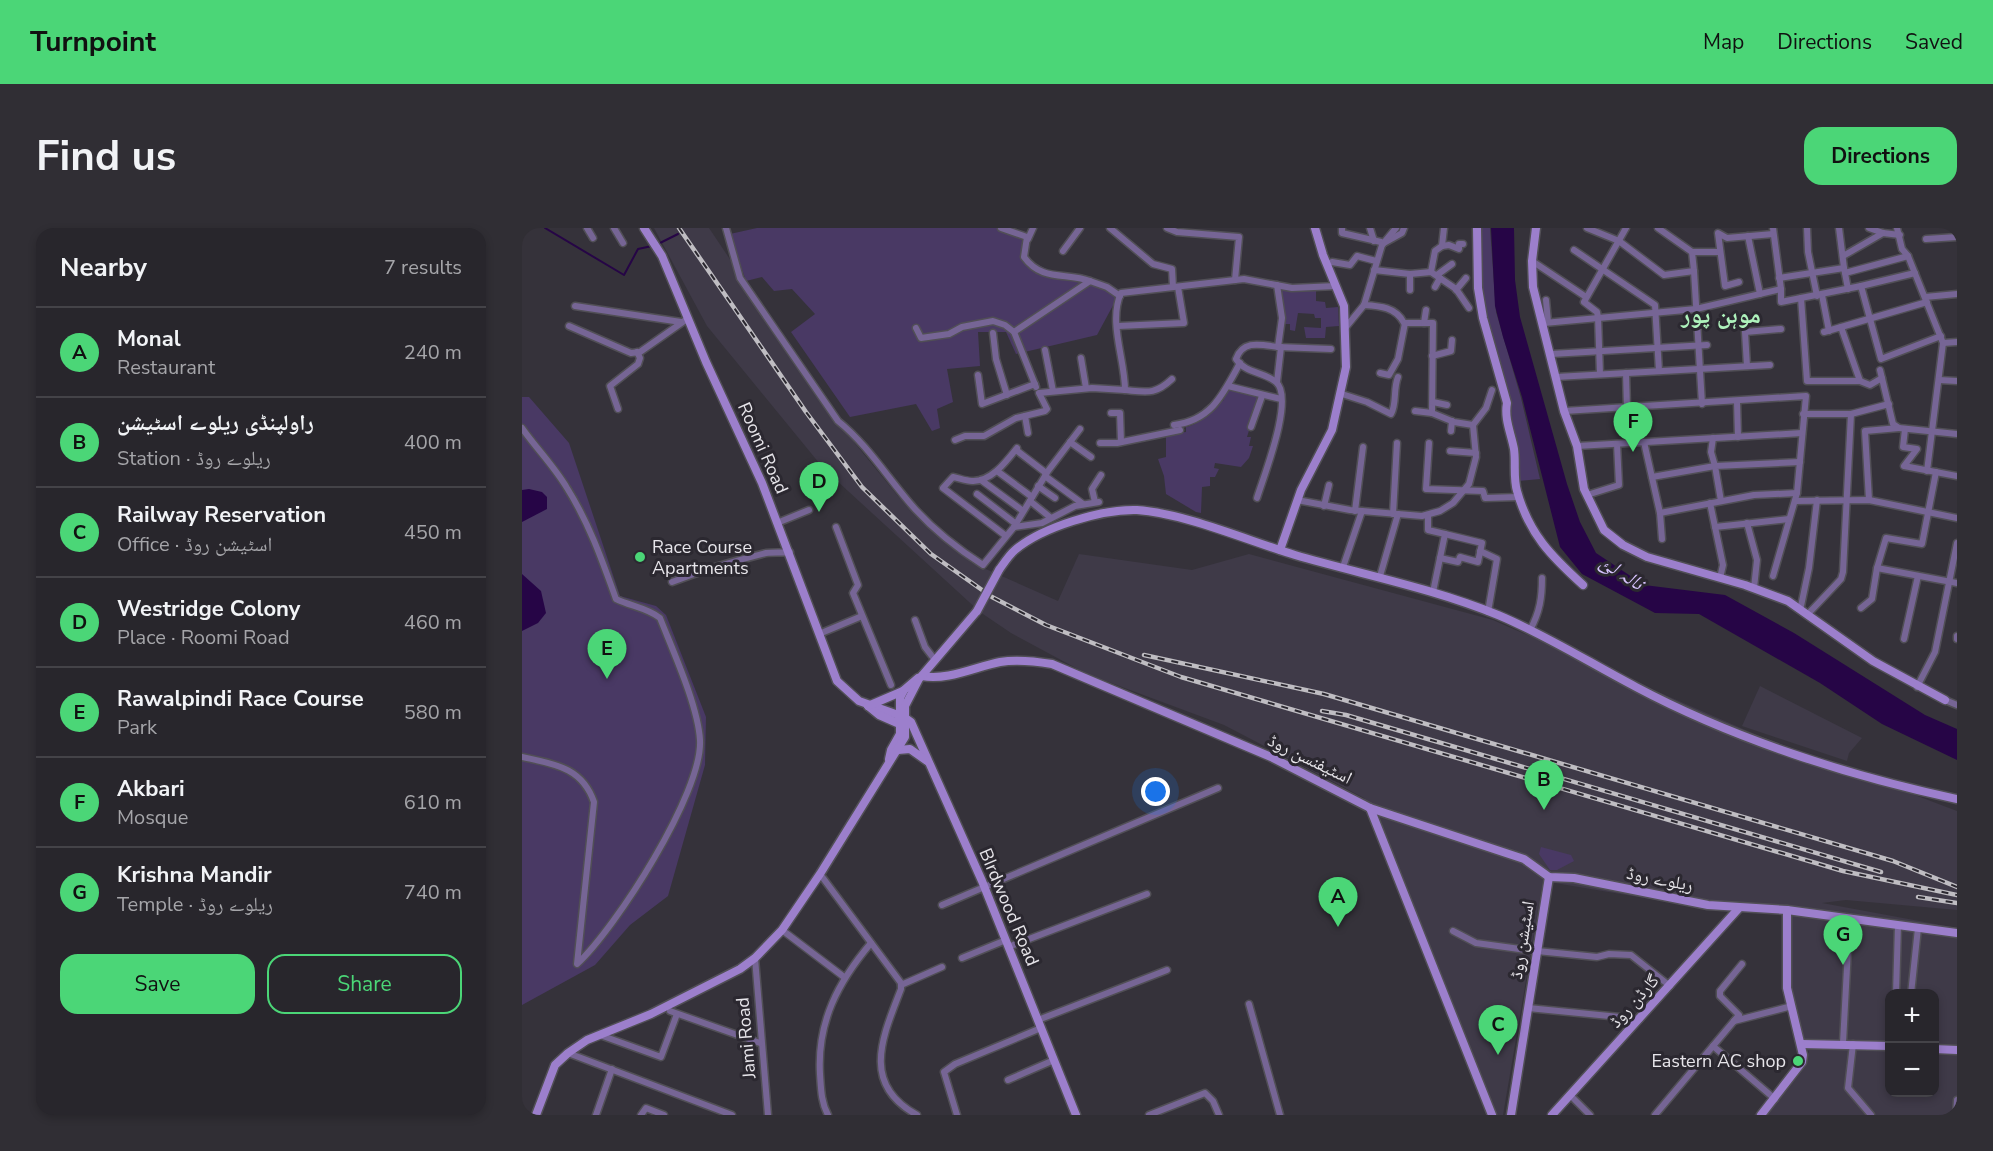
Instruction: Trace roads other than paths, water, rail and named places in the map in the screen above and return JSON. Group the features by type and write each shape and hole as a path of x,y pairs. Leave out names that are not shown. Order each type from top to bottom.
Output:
{"street":[{"path":"587,228 593,238"},
{"path":"614,228 623,243"},
{"name":"Roomi Road","path":"644,228 655,245 684,321 777,522 837,681 851,696 867,706 904,722"},
{"path":"726,228 740,278 772,328 838,421 857,438 914,508 957,548 983,565 1015,525 1046,474 1080,429"},
{"path":"1001,228 1028,239"},
{"path":"1033,228 1024,257 1030,265 1054,277 1090,281 1107,286 1120,296"},
{"path":"1063,251 1080,228"},
{"path":"1110,228 1153,264 1172,269 1184,323 1118,326"},
{"path":"1167,228 1177,232 1239,237 1235,280"},
{"path":"1280,550 1297,500 1332,430 1342,394 1346,367 1344,306 1327,264 1316,228"},
{"path":"1342,228 1342,234 1383,244"},
{"path":"1370,228 1374,241"},
{"path":"1346,327 1364,305 1383,244 1396,228"},
{"path":"1383,244 1402,233 1404,228"},
{"path":"1441,247 1444,228"},
{"path":"1477,228 1478,288 1483,318 1507,403 1506,412 1519,496 1532,530 1543,545 1583,585"},
{"path":"1536,228 1532,261 1533,287 1546,323"},
{"path":"1587,228 1619,241 1664,275 1694,271"},
{"path":"1600,374 1597,312 1584,304 1626,228"},
{"path":"1658,228 1692,252 1720,252"},
{"path":"1712,228 1728,238 1773,231 1781,302 1915,273"},
{"path":"1807,228 1812,271 1827,331 1926,300 1957,294"},
{"path":"1839,228 1848,289"},
{"path":"1869,228 1883,233"},
{"path":"1843,256 1883,233 1898,231 1902,249 1908,256 1942,340 1927,471"},
{"path":"1718,233 1725,286 1739,282"},
{"path":"1748,236 1760,294"},
{"path":"1926,239 1957,237"},
{"path":"1433,242 1441,247"},
{"path":"1435,286 1435,251 1449,245 1459,249 1459,244 1463,244"},
{"path":"1574,250 1655,305 1659,371"},
{"path":"1692,252 1702,404"},
{"path":"1327,264 1332,262 1350,265 1357,256 1376,261"},
{"path":"1779,278 1812,271 1845,270 1908,256"},
{"path":"1532,261 1586,297"},
{"path":"1393,272 1396,263"},
{"path":"1374,270 1436,275 1452,264"},
{"path":"1410,274 1410,290"},
{"path":"1436,275 1457,293 1469,308"},
{"path":"1457,293 1466,278"},
{"path":"1125,390 1116,304 1121,293 1235,280 1292,288 1336,286"},
{"path":"1014,332 1090,281"},
{"path":"1257,498 1281,424 1281,399 1277,382 1282,318 1277,285"},
{"path":"1861,286 1881,359 1942,340 1957,342"},
{"path":"1546,323 1696,309 1781,289"},
{"path":"1801,298 1807,381 1860,381 1870,385 1882,378"},
{"path":"1546,300 1546,323 1551,354 1564,411 1577,446 1587,495 1604,530 1623,545 1647,557 1754,588 1788,602 1873,661 1917,687 1957,705"},
{"path":"1364,305 1389,309 1405,323 1433,323 1432,413"},
{"path":"575,306 684,321"},
{"path":"1424,323 1426,310"},
{"path":"569,326 622,351 637,352 684,321"},
{"path":"916,328 921,338 949,334 962,327 993,321 1005,325 1014,332 1047,409 1025,416 984,436 965,436 955,440"},
{"path":"1380,373 1389,375 1398,359 1405,323"},
{"path":"1841,327 1860,381"},
{"path":"1747,366 1745,332 1781,329"},
{"path":"993,333 996,359 1007,394"},
{"path":"1432,356 1451,351 1452,340"},
{"path":"1277,382 1246,369 1240,363 1237,355 1246,346 1254,343 1280,347 1330,349"},
{"path":"1551,354 1656,346 1707,345"},
{"path":"1045,350 1053,391"},
{"path":"618,409 610,386 638,364 640,358 637,352"},
{"path":"1081,358 1086,388"},
{"path":"1174,424 1202,417 1228,386 1240,363"},
{"path":"1556,377 1770,365"},
{"path":"1880,370 1893,424 1902,429"},
{"path":"1626,373 1627,408 1633,443"},
{"path":"978,375 982,404 1035,384"},
{"path":"1342,394 1367,402 1391,414 1394,409 1393,387 1398,377"},
{"path":"1039,393 1086,388 1149,392 1160,390 1172,379"},
{"path":"1939,380 1957,381"},
{"path":"1228,386 1281,399"},
{"path":"1297,500 1359,511 1396,514 1428,514 1440,511 1465,491 1476,453 1473,425 1486,408 1492,390"},
{"path":"1251,427 1262,396"},
{"path":"1564,411 1806,396 1797,493 1773,576"},
{"path":"1433,402 1447,405"},
{"path":"1737,402 1738,437"},
{"path":"1803,414 1851,414 1889,404"},
{"path":"1415,411 1432,413 1452,421 1473,425"},
{"path":"1111,413 1120,413 1121,442"},
{"path":"1808,614 1842,576 1851,414"},
{"path":"1025,416 1028,433"},
{"path":"1450,431 1452,421"},
{"path":"522,428 544,453 577,504 604,562 616,599 632,607 653,612 660,618 694,712 700,738 699,762 639,886 594,948 577,964 594,802 588,786 575,774 557,764 522,757"},
{"path":"1902,429 1903,447 1917,449 1904,466 1957,476"},
{"path":"1869,500 1865,431 1902,429 1957,434"},
{"path":"1100,443 1121,442 1180,430"},
{"path":"1577,446 1802,433"},
{"path":"1713,438 1711,452 1721,501"},
{"path":"1070,442 1091,457"},
{"path":"1429,442 1426,489 1484,491 1485,498 1519,496"},
{"path":"1644,442 1660,513 1662,539"},
{"path":"1380,576 1396,514 1397,443"},
{"path":"1587,495 1619,485 1617,444"},
{"path":"1343,567 1359,511 1363,447"},
{"path":"1006,536 943,488 953,477 973,481 981,480 997,471 1017,449 1083,504"},
{"path":"1450,451 1476,453"},
{"path":"1652,477 1715,466 1800,462"},
{"path":"997,471 1051,518"},
{"path":"1861,608 1872,599 1877,568 1886,538 1922,544 1936,472"},
{"path":"976,494 1015,525 1042,522 1083,504 1097,502 1092,489 1101,475"},
{"path":"981,480 1023,511"},
{"path":"1324,506 1329,485"},
{"path":"1038,486 1055,498"},
{"path":"1660,513 1754,495 1797,493"},
{"path":"1801,606 1809,568 1817,500"},
{"path":"1795,501 1869,500 1957,518"},
{"path":"1710,503 1723,565 1720,578"},
{"path":"777,522 809,510"},
{"path":"889,760 891,750 904,722 907,699 922,676 977,611 999,570 1015,550 1069,523 1114,511 1161,513 1280,550 1433,592 1530,630 1637,688 1747,736 1860,776 1957,799"},
{"path":"1428,514 1428,530 1482,543 1478,562 1460,557 1458,562 1440,558"},
{"path":"1715,527 1789,519"},
{"path":"1747,523 1757,560 1754,588"},
{"path":"836,527 858,585 853,593 891,685"},
{"path":"1433,592 1445,534"},
{"path":"1917,687 1935,652 1954,582 1957,543"},
{"path":"1480,551 1497,559 1488,612"},
{"path":"672,582 723,563 747,560 768,553 789,552"},
{"path":"1877,568 1954,582"},
{"path":"1904,639 1918,576"},
{"path":"1530,630 1541,606 1544,591 1542,578"},
{"path":"819,634 862,616"},
{"path":"915,620 925,647 935,660"},
{"name":"اسٹیفنسن روڈ","path":"922,676 937,678 1003,662 1026,660 1052,664 1271,757 1370,808"},
{"path":"867,706 904,690 922,676"},
{"path":"536,1115 555,1065 568,1053 599,1035 651,1014 740,969 755,958 782,930 820,874 905,737 904,690"},
{"name":"BIrdwood Road","path":"904,722 930,765 984,888 1076,1115"},
{"path":"898,750 910,749 930,765"},
{"path":"942,905 1218,788"},
{"path":"1370,808 1524,859 1549,878"},
{"path":"1370,808 1492,1115"},
{"path":"820,874 901,985"},
{"name":"ریلوے روڈ","path":"1549,878 1574,878 1708,905 1739,909 1787,910 1957,933"},
{"name":"اسٹیشن روڈ","path":"1511,1115 1549,878"},
{"path":"962,958 1147,894"},
{"name":"گارڈن روڈ","path":"1552,1115 1739,909"},
{"path":"1761,1115 1802,1062 1802,1044 1787,988 1787,910"},
{"path":"1896,989 1898,925"},
{"path":"1911,989 1918,928"},
{"path":"782,930 844,977"},
{"path":"1453,931 1476,943 1536,952 1597,957 1609,954 1631,955 1670,986"},
{"path":"827,1114 822,1097 820,1042 828,1010 844,977 871,943"},
{"path":"1843,1043 1848,949"},
{"name":"Jami Road","path":"755,958 760,1043 768,1115"},
{"path":"1655,1115 1739,1015 1720,996 1720,991 1742,964"},
{"path":"917,1115 905,1112 891,1094 883,1077 879,1056 882,1038 901,985 942,967"},
{"path":"957,1115 944,1072 955,1064 1040,1024 1167,970"},
{"path":"1249,1004 1280,1115"},
{"path":"1734,1021 1792,1006"},
{"path":"1528,1008 1640,1019"},
{"path":"599,1035 661,1057 673,1013 760,1043"},
{"path":"1802,1044 1843,1043 1885,1046"},
{"path":"1853,1044 1848,1088 1871,1115"},
{"path":"1713,1046 1775,1099"},
{"path":"1939,1049 1957,1050"},
{"path":"568,1053 732,1115"},
{"path":"1008,1080 1054,1060"},
{"path":"596,1115 612,1069"},
{"path":"1149,1115 1205,1093 1214,1101 1219,1115"},
{"path":"1570,1096 1590,1115"},
{"path":"1956,1115 1957,1100"},
{"path":"641,1115 646,1108 664,1115"}],"water":[{"name":"نالہ لئ","path":"1491,228 1514,228 1515,280 1520,317 1567,484 1580,522 1596,553 1644,585 1725,595 1794,633 1925,715 1957,729 1957,760 1882,724 1820,683 1699,614 1655,613 1582,574 1560,547 1522,397 1503,337 1495,306"},
{"path":"522,490 542,492 547,497 547,509 522,522"},
{"path":"522,574 541,591 546,613 538,623 522,631"}],"waterway":[{"path":"545,228 624,275 638,249 652,246"},
{"path":"658,244 678,234"}],"railway":[{"path":"679,228 806,412 862,487 931,554 992,597 1046,625 1181,677 1843,871 1957,895"},
{"path":"1144,655 1324,694 1893,861 1957,887"},
{"path":"1322,711 1346,715 1881,872"},
{"path":"1918,897 1957,903"}],"place":[{"name":"Akbari","path":"1633,452"},
{"name":"Westridge Colony","path":"819,512"},
{"name":"Race Course Apartments","path":"640,557"},
{"name":"Rawalpindi Race Course","path":"607,679"},
{"name":"راولپنڈی ریلوے اسٹیشن","path":"1544,810"},
{"name":"Monal","path":"1338,927"},
{"name":"Krishna Mandir","path":"1843,965"},
{"name":"Railway Reservation","path":"1498,1055"},
{"name":"Eastern AC shop","path":"1798,1061"}],"district":[{"name":"موہن پور","path":"1721,315"}]}
